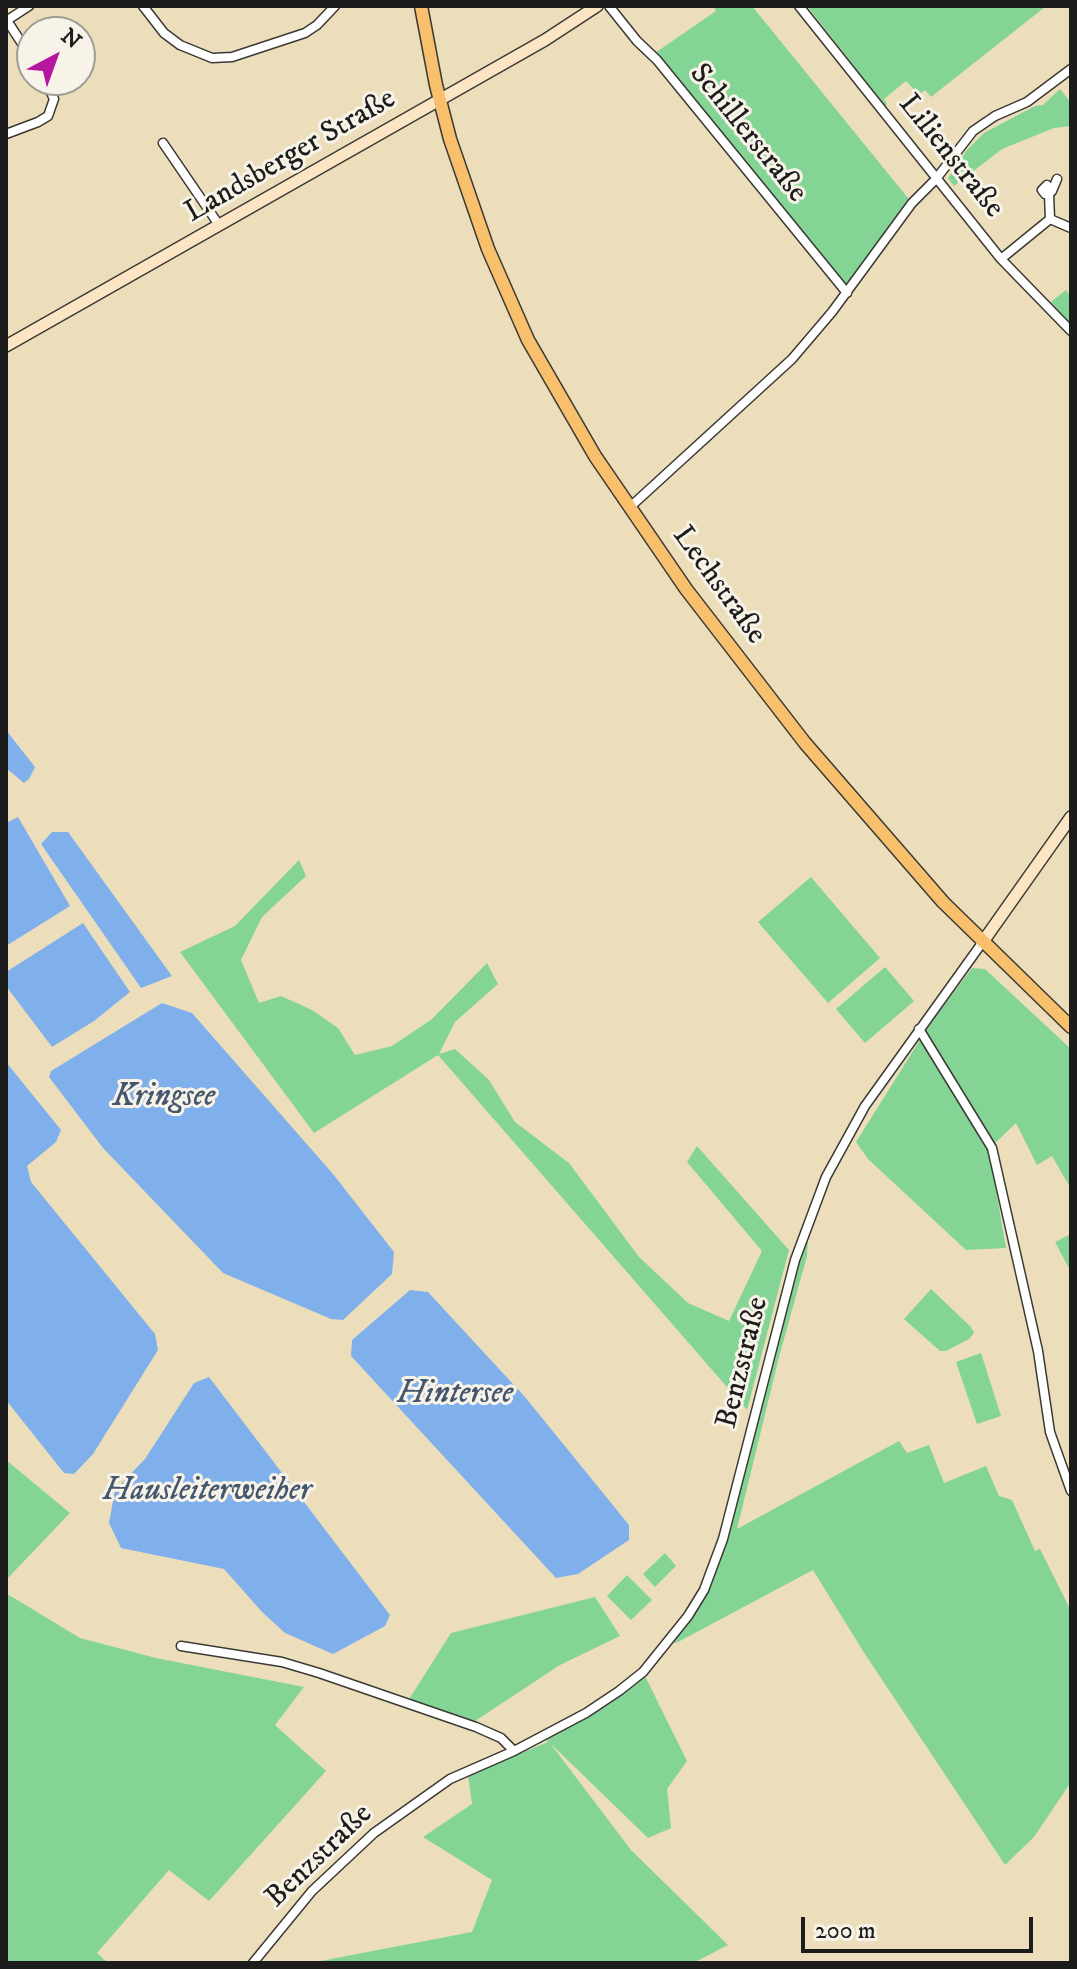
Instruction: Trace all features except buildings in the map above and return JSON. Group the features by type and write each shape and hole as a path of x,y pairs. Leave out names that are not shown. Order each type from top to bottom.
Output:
{"main road":[{"name":"Lechstraße","path":"421,6 439,100 471,206 528,340 629,508 686,589 805,743 982,943 1071,1027"}],"street":[{"path":"6,20 29,6"},
{"path":"143,6 164,33 180,45 212,58 232,57 305,33 335,6"},
{"name":"Landsberger Straße","path":"6,346 545,40 597,6"},
{"name":"Schillerstraße","path":"609,6 657,60 847,293"},
{"name":"Lilienstraße","path":"799,6 1001,259 1070,328"},
{"path":"629,508 792,359 847,293 912,203 936,179 973,131 995,116 1027,102 1071,69"},
{"path":"6,134 48,116 53,96"},
{"path":"163,143 219,225"},
{"path":"1045,174 1050,219"},
{"path":"1048,190 1057,179"},
{"path":"1036,183 1048,190"},
{"path":"1001,259 1050,219"},
{"path":"1050,219 1071,228"},
{"path":"982,943 1071,817"},
{"name":"Benzstraße","path":"253,1963 312,1891 374,1833 450,1779 514,1751 586,1713 642,1673 668,1644 704,1590 723,1539 795,1260 826,1177 847,1135 982,943"},
{"path":"919,1029 992,1148 1038,1351 1050,1432 1071,1491"},
{"path":"181,1646 282,1662 319,1673 476,1727 501,1738 514,1751"}],"green space":[{"path":"714,6 752,6 912,203 845,290 655,53 716,11"},
{"path":"807,6 1045,7 931,97 925,90 919,95 906,81 884,99 885,106"},
{"path":"1060,89 1071,103 1071,126 1054,128 1002,149 954,186 948,178 966,151 984,133 1035,106 1043,105"},
{"path":"1066,290 1071,297 1071,326 1051,302"},
{"path":"299,860 306,876 262,917 241,960 259,1003 281,996 312,1010 338,1028 355,1055 392,1046 432,1019 487,963 498,984 455,1022 439,1054 455,1049 489,1080 515,1122 569,1163 639,1257 688,1303 729,1321 762,1251 687,1162 697,1146 789,1250 747,1410 438,1055 314,1133 180,952 235,926"},
{"path":"811,877 880,958 828,1003 758,922"},
{"path":"885,967 914,1001 865,1043 836,1009"},
{"path":"972,968 985,969 1071,1049 1071,1189 1052,1156 1037,1165 1016,1123 989,1149 1006,1248 966,1250 868,1159 856,1142 930,1024"},
{"path":"1071,1234 1071,1272 1055,1242"},
{"path":"804,1235 808,1237 807,1256 737,1529 899,1441 907,1453 929,1445 944,1483 986,1466 999,1496 1012,1500 1035,1551 1040,1549 1071,1611 1071,1782 1034,1837 1005,1865 813,1570 678,1642 668,1644 715,1565"},
{"path":"931,1289 974,1333 946,1351 940,1351 904,1319"},
{"path":"981,1353 1001,1416 977,1424 956,1362"},
{"path":"6,1460 70,1513 6,1580"},
{"path":"665,1553 676,1566 655,1587 643,1574"},
{"path":"627,1575 652,1600 631,1620 607,1596"},
{"path":"9,1595 80,1638 156,1658 304,1687 275,1725 326,1771 209,1901 169,1870 97,1953 108,1963 6,1963 6,1597"},
{"path":"595,1597 620,1636 560,1665 469,1725 406,1704 451,1633"},
{"path":"643,1672 687,1761 667,1789 671,1828 648,1838 550,1743 631,1850 728,1945 693,1963 310,1963 472,1932 492,1880 423,1837 472,1804 468,1775 548,1742 543,1736"}],"water":[{"path":"6,730 35,767 24,783 6,768"},
{"path":"18,817 70,906 6,946 6,823"},
{"path":"52,832 68,832 172,976 141,988 41,844"},
{"path":"83,923 130,992 94,1021 52,1047 6,986 6,972"},
{"name":"Kringsee","path":"162,1003 192,1013 333,1174 394,1252 392,1274 343,1320 331,1319 223,1273 103,1148 49,1077 51,1071"},
{"path":"6,1062 61,1130 56,1142 27,1166 31,1182 155,1334 158,1350 93,1454 74,1474 64,1473 6,1400"},
{"name":"Hintersee","path":"410,1290 428,1292 525,1397 629,1525 629,1540 578,1574 556,1578 351,1356 352,1340"},
{"name":"Hausleiterweiher","path":"209,1377 390,1615 385,1626 333,1654 285,1633 224,1569 121,1548 109,1523 115,1490 145,1459 194,1383"}]}
